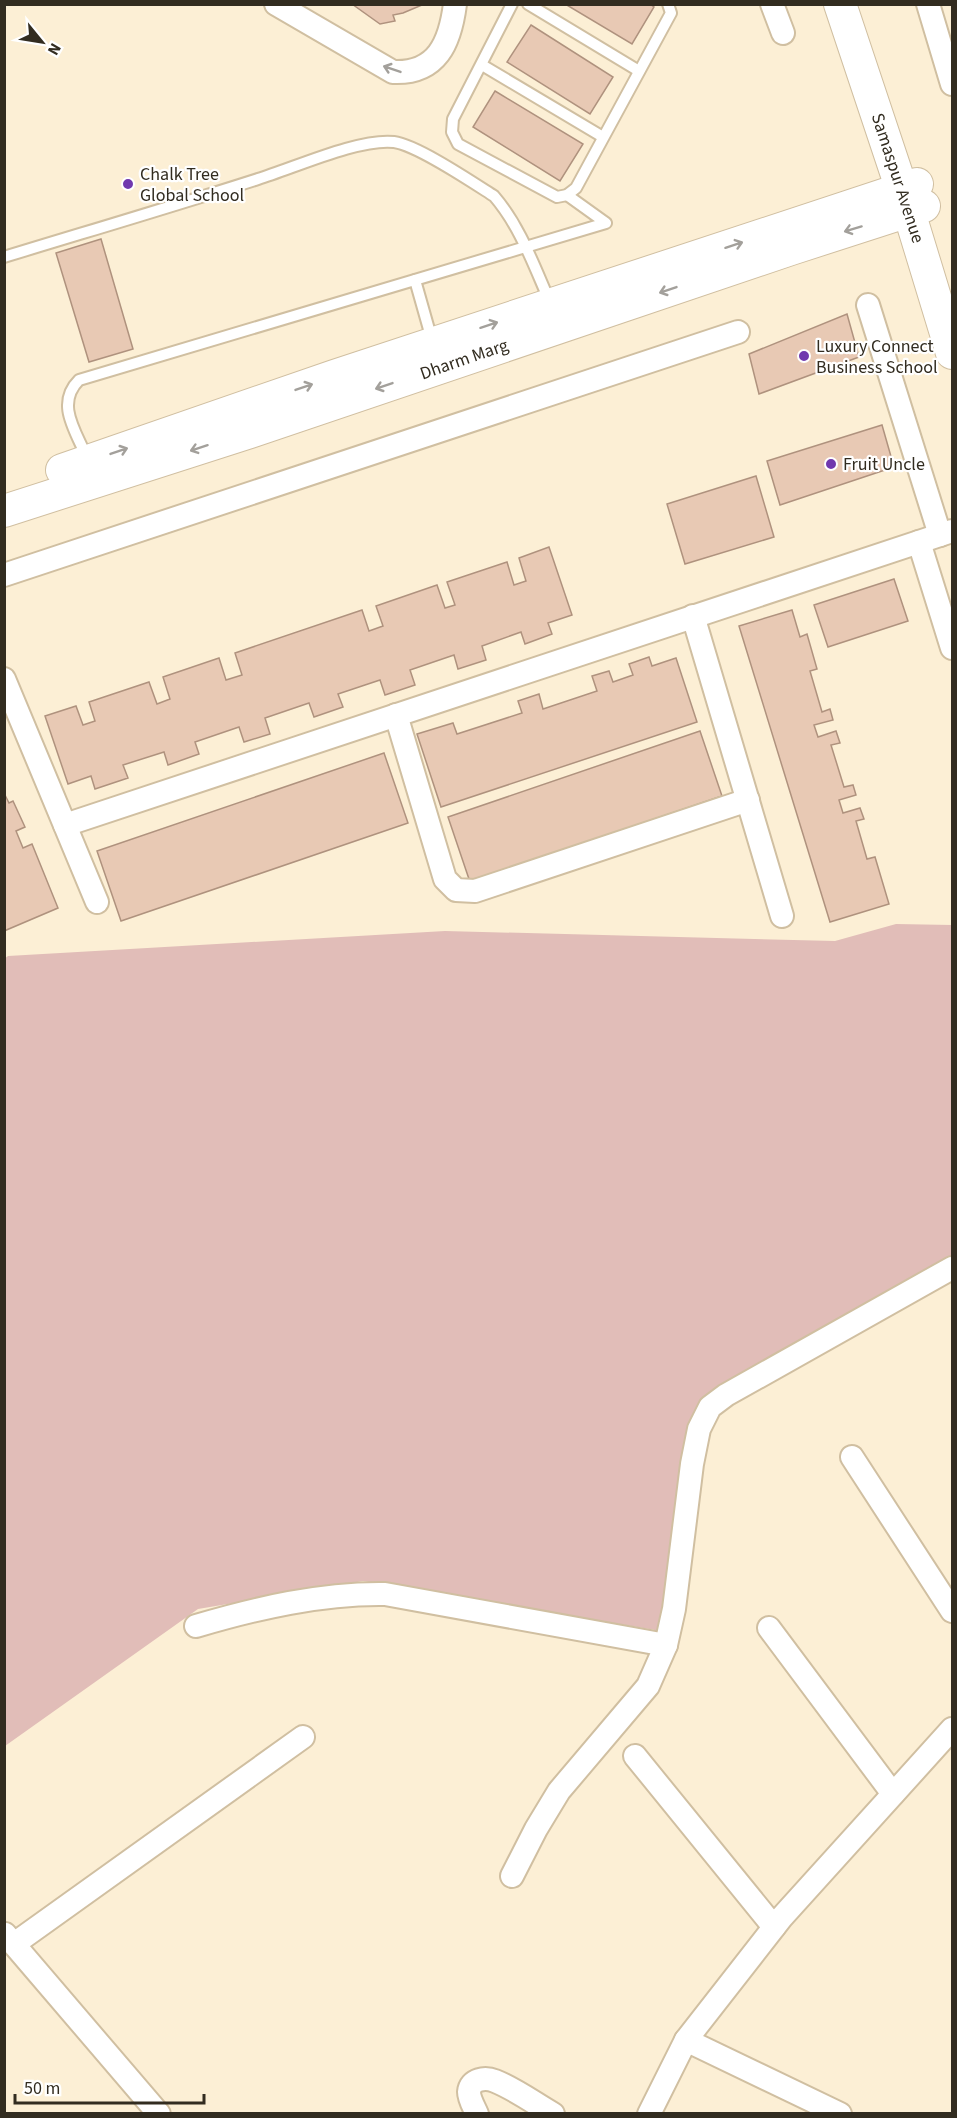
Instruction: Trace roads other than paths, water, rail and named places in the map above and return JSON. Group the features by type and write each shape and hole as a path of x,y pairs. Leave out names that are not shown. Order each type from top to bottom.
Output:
{"main road":[{"name":"Samaspur Avenue","path":"840,4 952,294"},
{"name":"Samaspur Avenue","path":"860,4 952,353"},
{"name":"Dharm Marg","path":"4,490 552,304 913,198"},
{"name":"Dharm Marg","path":"4,512 780,253 913,198"}],"street":[{"path":"276,4 393,72 407,72 425,68 441,50 452,27 455,4"},
{"path":"772,4 783,33"},
{"path":"928,4 952,84"},
{"path":"868,305 937,536 952,648"},
{"path":"4,575 738,332"},
{"path":"65,825 937,536"},
{"path":"693,616 782,916"},
{"path":"4,679 97,902"},
{"path":"396,715 445,879 456,890 475,891 748,800"},
{"path":"512,1876 559,1791 648,1686 666,1645 674,1609 692,1464 699,1429 710,1407 726,1395 952,1268"},
{"path":"852,1457 952,1611"},
{"path":"196,1626 309,1599 352,1593 385,1594 666,1645"},
{"path":"769,1628 893,1794"},
{"path":"649,2114 686,2040 774,1927 952,1729"},
{"path":"159,2114 9,1939 303,1737"},
{"path":"634,1756 774,1927"},
{"path":"686,2040 840,2114"},
{"path":"477,2114 469,2091 471,2084 478,2079 494,2080 553,2114"}],"lane":[{"path":"512,4 453,119 452,132 458,144 558,197 567,195 576,188 671,13 668,4"},
{"path":"528,4 639,70"},
{"path":"482,65 603,137"},
{"path":"4,257 380,141 397,143 413,149 494,196 504,207 552,304"},
{"path":"88,461 68,412 68,397 71,388 79,380 606,223 567,195"},
{"path":"415,280 433,344"}],"place":[{"name":"Chalk Tree Global School","path":"128,184"},
{"name":"Luxury Connect Business School","path":"804,356"},
{"name":"Fruit Uncle","path":"831,464"}]}
